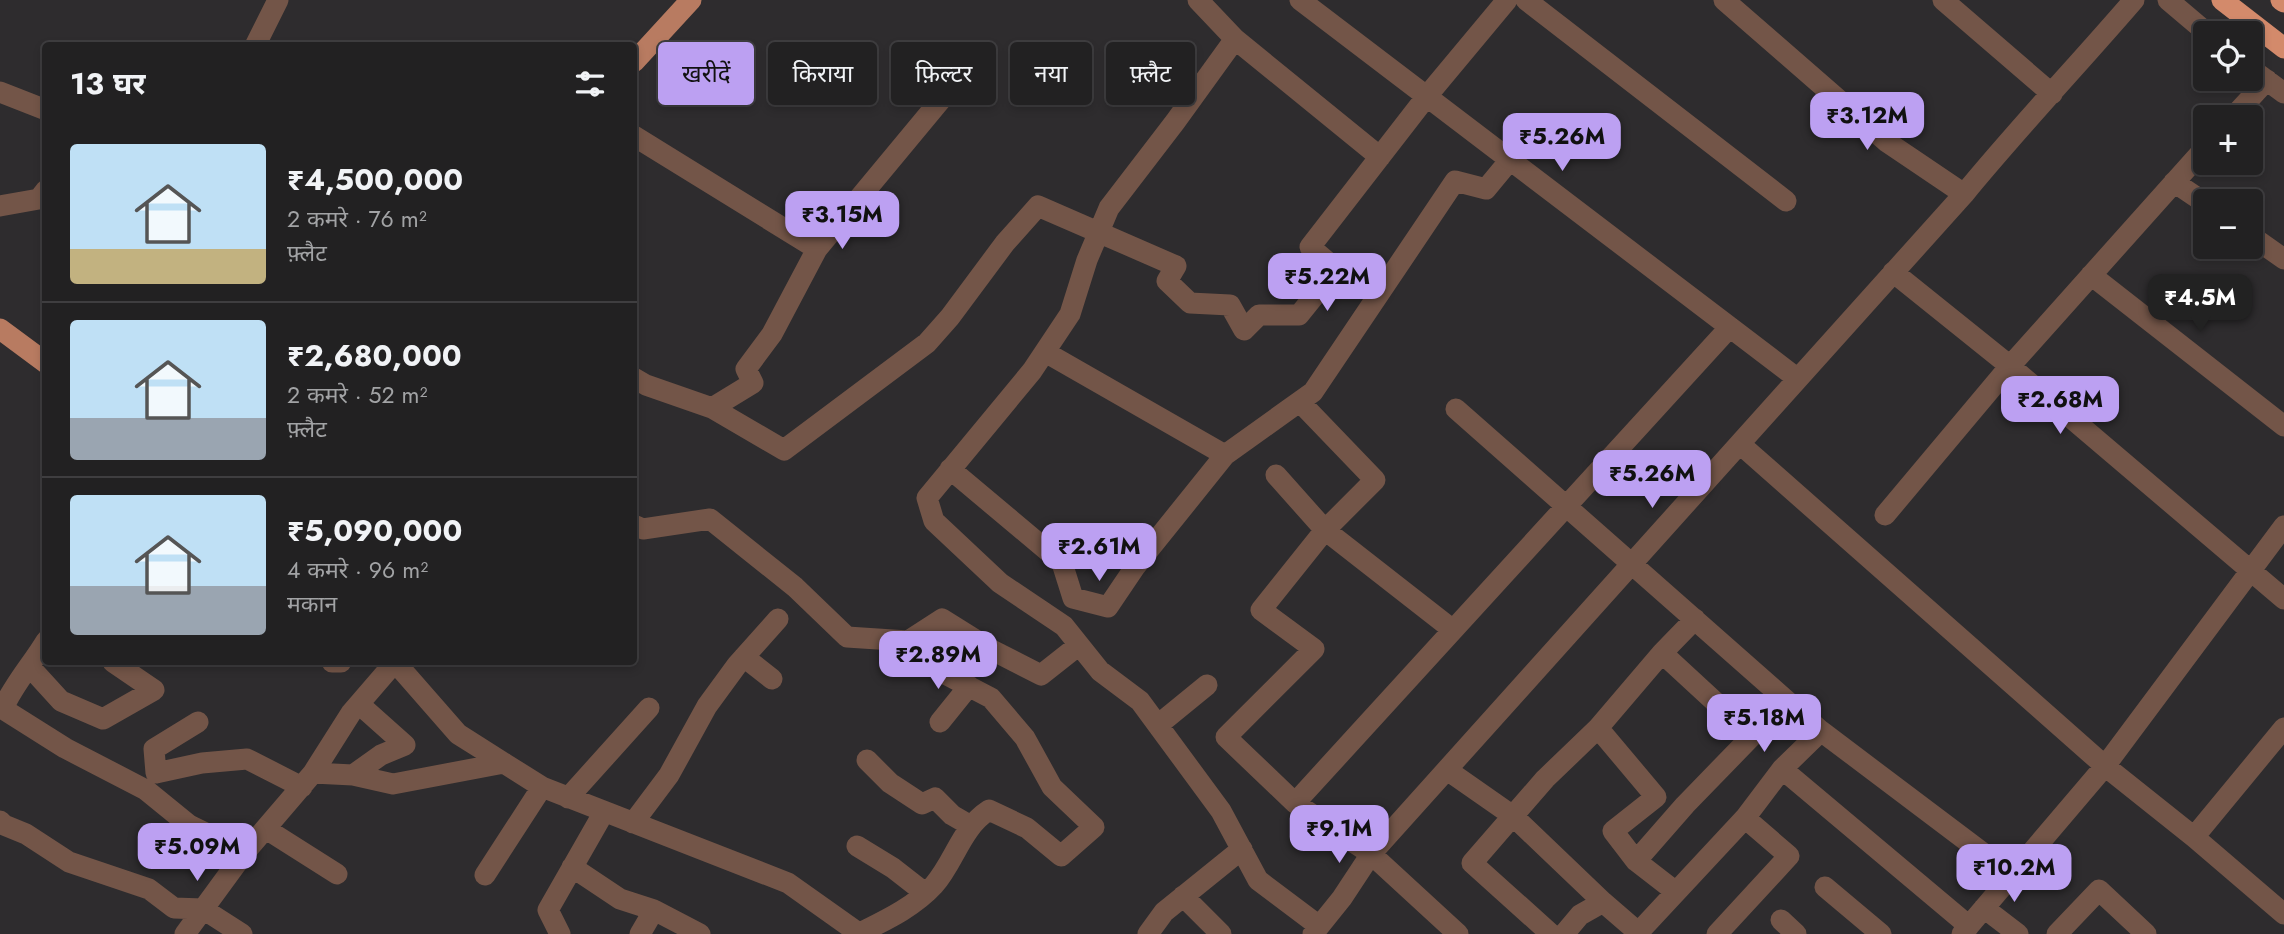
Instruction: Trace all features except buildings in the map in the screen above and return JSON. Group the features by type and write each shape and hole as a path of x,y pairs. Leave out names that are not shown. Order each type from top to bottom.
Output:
{"highway":[{"path":"2222,0 2284,48"}],"main road":[{"path":"637,59 691,0"},
{"path":"0,330 42,360"}],"street":[{"path":"1198,0 1235,39 1380,157"},
{"path":"1300,0 1798,379"},
{"path":"638,387 712,408 784,450 927,342 950,317 1005,243 1038,206 1175,266 1167,281 1182,296 1190,303 1230,305 1244,330 1259,315 1299,315 1336,269 1310,247 1427,96 1507,0"},
{"path":"1526,0 1786,201"},
{"path":"1724,0 1887,142 1964,194"},
{"path":"1943,0 2052,94"},
{"path":"1235,39 1109,208 1087,260 1070,314 1045,352 927,498 934,521 1000,583 1064,626 1100,671 1140,701 1221,811 1258,880 1316,930 1371,854 1964,194 2010,138 2134,0"},
{"path":"2168,0 2193,21"},
{"path":"256,42 269,4"},
{"path":"2263,77 2284,93"},
{"path":"0,92 42,108"},
{"path":"712,408 753,383 746,369 772,334 817,249 937,105"},
{"path":"637,138 817,249"},
{"path":"1037,608 1073,598 1108,607 1135,567 1225,455 1313,393 1455,181 1486,189 1510,160"},
{"path":"1885,515 2010,366 2193,161"},
{"path":"2174,182 2193,195"},
{"path":"0,206 39,199 42,195"},
{"path":"2263,245 2284,259"},
{"path":"1893,272 2010,366 2284,599"},
{"path":"2091,275 2284,426"},
{"path":"1295,803 1730,327"},
{"path":"1045,352 1225,455"},
{"path":"1300,402 1375,480 1325,530 1261,610 1314,649 1226,737 1295,803 1371,854 1458,934"},
{"path":"1456,409 1821,731 2012,875"},
{"path":"1740,444 2105,766 2284,914"},
{"path":"950,469 1062,563 1073,598"},
{"path":"1276,475 1325,530 1454,630"},
{"path":"637,526 643,529 710,519 795,587 847,637 908,641 942,619 990,649 1041,675 1079,645"},
{"path":"1782,769 1966,930 2105,766 2284,526"},
{"path":"634,823 669,775 707,706 744,657 778,619"},
{"path":"1551,934 1472,863 1545,779 1598,728 1695,619"},
{"path":"42,648 1,711 146,790 189,825 228,844 242,856"},
{"path":"1636,861 1685,805 1752,736 1662,653"},
{"path":"744,657 772,679"},
{"path":"30,667 61,701 103,719 154,690 117,665"},
{"path":"185,934 242,856 307,780 359,704 392,665"},
{"path":"398,665 458,734 542,788 788,883 860,934 898,914 934,885 975,818 989,810 1027,828 1061,856 1094,827 1052,788 1025,738 991,698 947,675"},
{"path":"1158,725 1207,685"},
{"path":"940,722 969,687"},
{"path":"353,775 381,755 404,745 359,704"},
{"path":"568,797 649,708"},
{"path":"198,722 154,749 156,773 202,763 247,759 307,780 353,775 393,784 504,763"},
{"path":"2194,837 2276,753 2284,727"},
{"path":"1598,728 1656,797 1613,831 1636,861 1676,892"},
{"path":"1447,770 1513,817 1638,933 1745,818 1782,769 1821,731"},
{"path":"867,760 890,783 922,804 934,798 952,815 971,826"},
{"path":"485,875 542,788"},
{"path":"560,934 548,910 604,812"},
{"path":"1717,934 1789,856 1745,818"},
{"path":"0,821 26,834 69,862 149,889 174,908 203,909 242,934"},
{"path":"266,829 337,874"},
{"path":"857,846 925,892"},
{"path":"1149,934 1164,912 1242,849"},
{"path":"572,867 620,899 654,910 701,934"},
{"path":"1825,887 1881,934"},
{"path":"2057,934 2099,890 2146,934"},
{"path":"1183,896 1221,934"},
{"path":"1564,934 1580,915 1603,902"},
{"path":"1984,908 2018,934"},
{"path":"640,934 654,910"}]}
